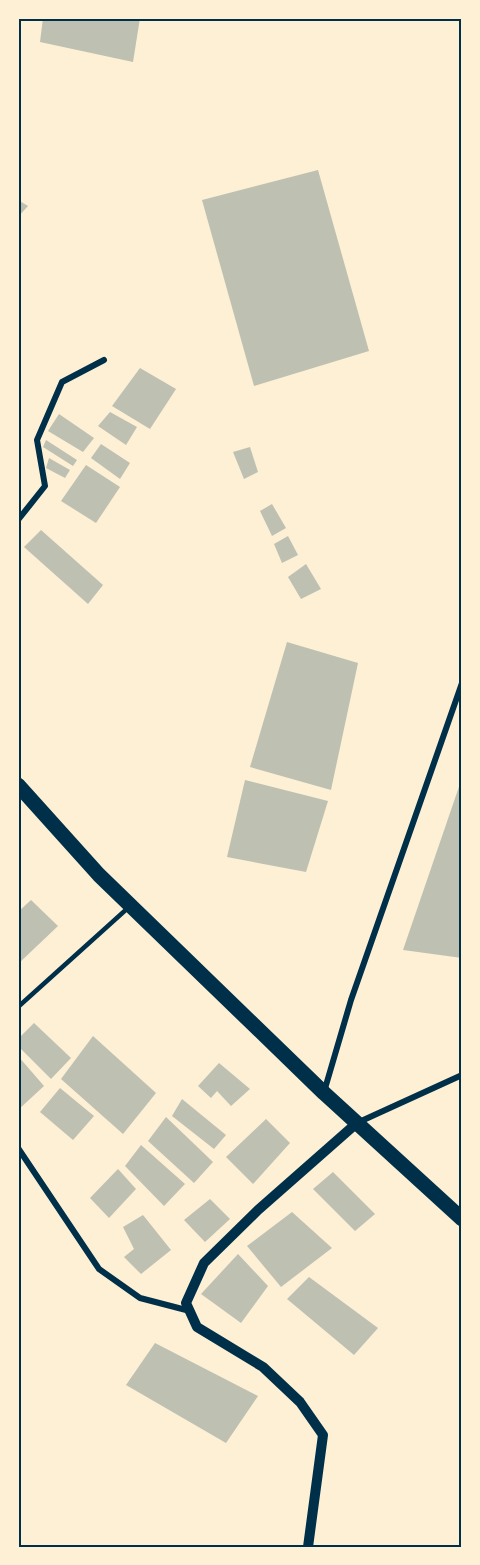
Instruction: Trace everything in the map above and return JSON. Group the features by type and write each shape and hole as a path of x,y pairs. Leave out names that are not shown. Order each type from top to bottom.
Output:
{"main road":[{"path":"18,785 99,875 324,1093 462,1218"}],"street":[{"path":"18,520 45,486 37,440 62,382 104,360"},
{"path":"324,1093 351,1000 462,683"},
{"path":"308,1547 323,1435 300,1402 263,1366 197,1327 186,1302 204,1263 258,1210 358,1122 462,1075"},
{"path":"18,1148 99,1269 140,1298 190,1311"}],"lane":[{"path":"18,1007 131,905"}],"building":[{"path":"43,18 140,18 133,62 40,42"},
{"path":"318,170 369,351 254,386 202,200"},
{"path":"18,200 28,206 18,217"},
{"path":"140,368 176,389 150,429 112,406"},
{"path":"110,412 137,427 126,445 98,426"},
{"path":"59,414 94,438 83,452 48,431"},
{"path":"46,440 77,460 73,466 43,447"},
{"path":"101,444 130,463 120,479 91,458"},
{"path":"250,447 258,472 244,479 233,452"},
{"path":"49,458 70,470 65,478 46,468"},
{"path":"86,465 120,487 96,523 61,501"},
{"path":"272,504 286,528 272,536 260,511"},
{"path":"41,530 103,585 88,604 24,547"},
{"path":"288,536 298,555 282,563 274,544"},
{"path":"306,564 321,589 301,599 288,577"},
{"path":"287,642 358,663 331,790 250,767"},
{"path":"462,778 462,958 403,950"},
{"path":"245,780 328,801 306,872 227,857"},
{"path":"31,900 58,926 18,964 18,912"},
{"path":"34,1023 71,1058 51,1079 18,1046 18,1039"},
{"path":"93,1036 156,1093 123,1134 61,1079"},
{"path":"18,1056 44,1086 18,1110"},
{"path":"219,1063 250,1089 231,1106 217,1091 211,1098 198,1086"},
{"path":"60,1088 94,1116 73,1140 40,1112"},
{"path":"182,1099 226,1135 214,1149 172,1116"},
{"path":"166,1117 213,1162 194,1183 148,1141"},
{"path":"266,1119 290,1143 253,1184 226,1157"},
{"path":"141,1145 185,1184 164,1206 125,1166"},
{"path":"118,1169 136,1189 109,1218 90,1198"},
{"path":"333,1172 375,1214 355,1231 313,1189"},
{"path":"210,1199 230,1219 205,1242 184,1220"},
{"path":"292,1212 332,1248 281,1287 247,1246"},
{"path":"143,1215 171,1250 141,1274 124,1257 134,1249 123,1227"},
{"path":"238,1254 268,1286 241,1323 201,1294"},
{"path":"309,1277 378,1328 354,1355 287,1299"},
{"path":"155,1343 258,1396 226,1443 126,1385"}]}
